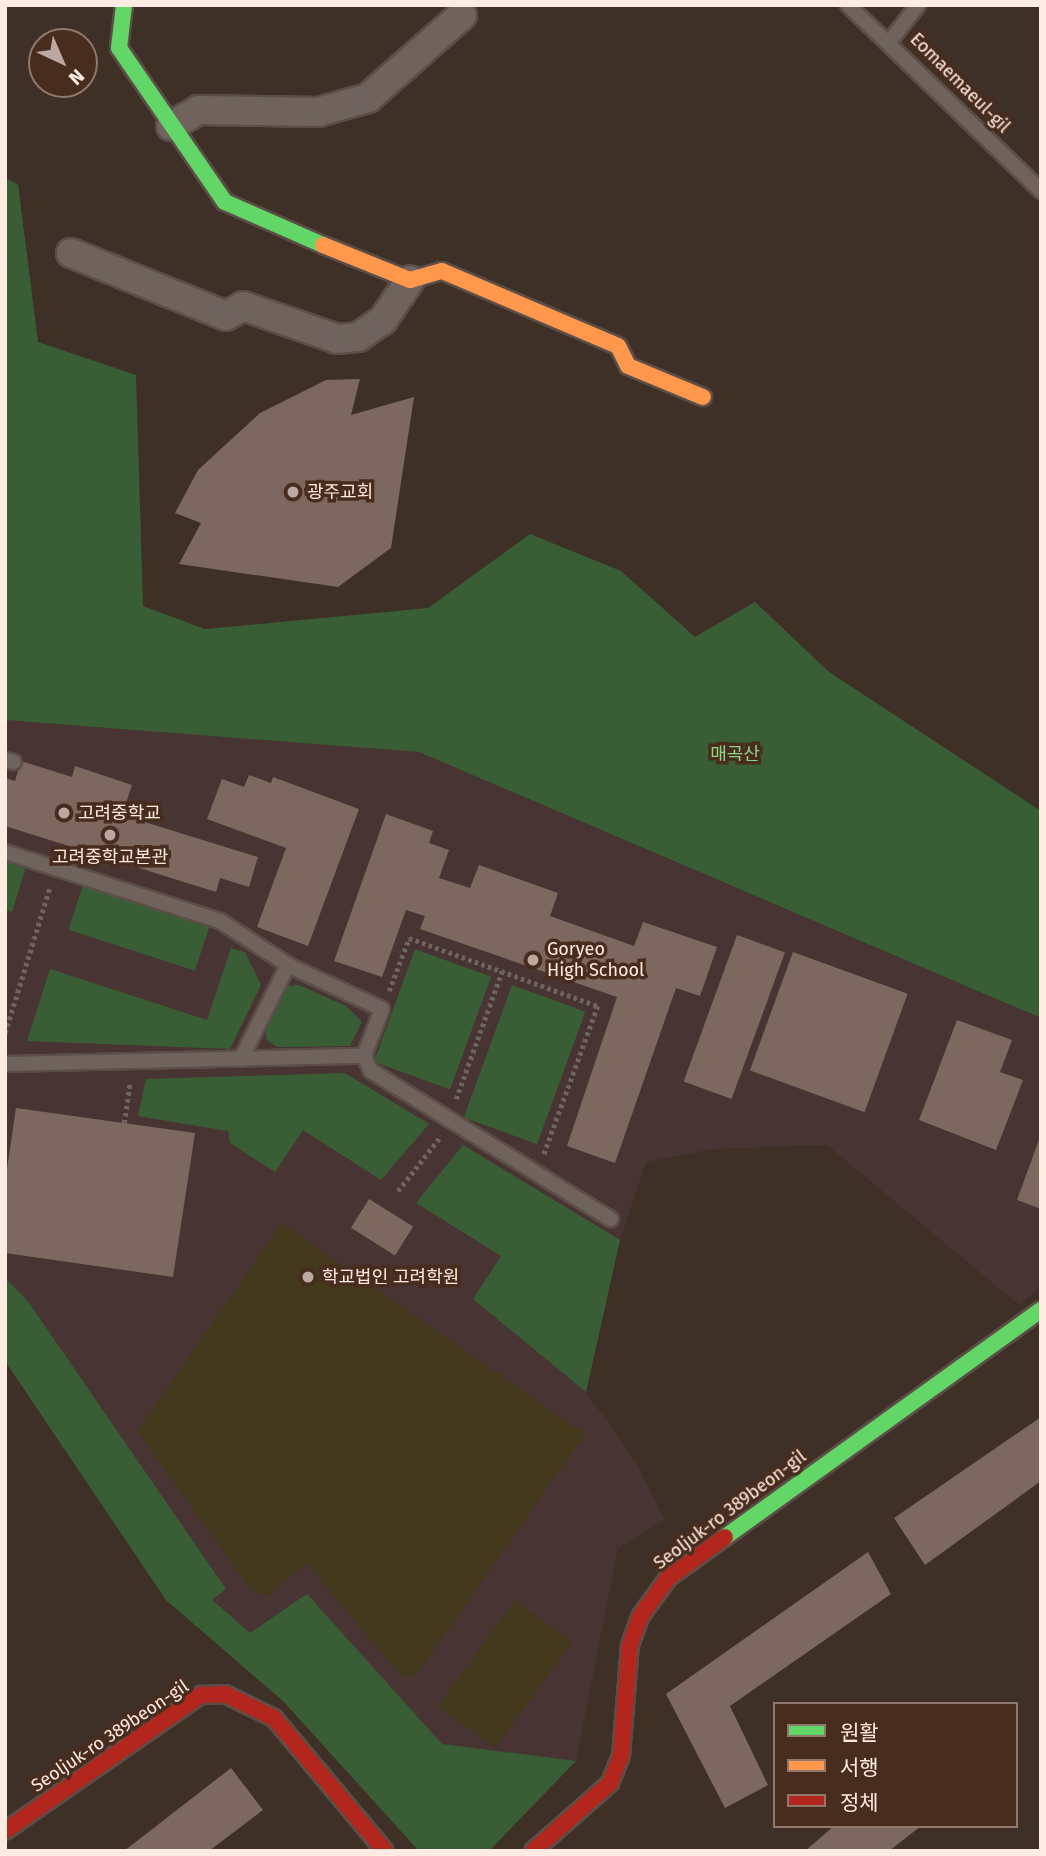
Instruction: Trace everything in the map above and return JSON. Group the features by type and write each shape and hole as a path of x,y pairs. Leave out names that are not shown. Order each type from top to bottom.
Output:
{"street":[{"path":"124,5 120,48 225,202 410,280 442,271 618,346 628,366 703,397"},
{"path":"171,126 199,110 318,112 368,98 462,15"},
{"path":"71,253 226,316 243,306 337,339 358,337 383,320 410,280"},
{"name":"Seoljuk-ro 389beon-gil","path":"533,1851 610,1783 621,1756 630,1645 640,1617 668,1578 1041,1310"},
{"name":"Seoljuk-ro 389beon-gil","path":"5,1831 201,1695 225,1694 274,1718 385,1851"}],"lane":[{"name":"Eomaemaeul-gil","path":"848,5 890,41 1041,191"},
{"path":"890,41 918,5"},
{"path":"5,852 220,921 288,965 382,1009 364,1056 371,1071 611,1219"},
{"path":"241,1059 288,965"},
{"path":"5,1064 364,1056"}],"path":[{"path":"5,1033 55,868"},
{"path":"382,1009 410,938 598,1006 537,1174"},
{"path":"398,1191 451,1120 502,971"},
{"path":"124,1123 134,1061"}],"shaded area":[{"name":"학교법인 고려학원","path":"5,720 419,752 1041,1018 1041,1287 1019,1305 827,1145 713,1149 646,1162 620,1240 586,1392 636,1462 665,1520 618,1548 576,1761 489,1851 419,1851 283,1701 166,1600 5,1361"}],"green space":[{"name":"매곡산","path":"5,178 18,184 38,342 136,375 143,606 205,629 428,608 530,534 621,571 695,637 755,602 829,672 1041,811 1041,1018 419,752 5,720"},
{"path":"5,861 26,867 12,912 5,910"},
{"path":"83,885 209,926 195,971 68,930"},
{"path":"231,948 245,952 261,985 230,1049 27,1041 50,969 207,1020"},
{"path":"415,949 491,977 450,1089 374,1062"},
{"path":"299,985 346,1006 362,1022 350,1046 277,1047 267,1040 265,1029 285,986"},
{"path":"512,985 585,1012 537,1144 464,1117"},
{"path":"345,1073 429,1124 381,1180 303,1130 275,1172 230,1143 228,1131 138,1116 146,1079"},
{"path":"463,1145 620,1240 586,1392 473,1299 501,1256 416,1203"},
{"path":"5,1278 27,1300 226,1589 212,1600 250,1633 307,1594 442,1744 576,1761 489,1851 419,1851 283,1701 166,1600 5,1361"}],"sand":[{"path":"282,1223 585,1434 416,1676 402,1677 307,1564 268,1596 251,1590 137,1431"},
{"path":"515,1600 572,1642 495,1748 438,1706"}],"building":[{"name":"광주교회","path":"360,379 351,415 414,397 391,548 338,587 179,564 201,523 175,513 198,470 260,413 326,380"},
{"name":"고려중학교본관","path":"21,761 72,777 75,766 132,785 122,815 258,857 249,887 220,878 216,892 5,826 5,778 15,781"},
{"path":"249,775 271,783 273,777 359,809 308,946 257,927 286,848 207,819 222,779 244,787"},
{"path":"386,814 433,831 429,843 449,850 439,878 470,888 479,865 558,893 550,916 634,946 643,922 717,947 700,996 676,988 615,1163 567,1146 617,997 420,929 425,916 406,910 382,977 334,961"},
{"path":"737,935 785,952 732,1099 684,1082"},
{"path":"793,952 908,994 865,1112 750,1070"},
{"path":"957,1020 1012,1040 1000,1072 1023,1080 996,1150 919,1120"},
{"path":"16,1108 195,1133 173,1277 5,1253 5,1183"},
{"path":"1041,1137 1041,1209 1017,1200"},
{"path":"369,1199 413,1227 395,1255 351,1228"},
{"path":"1041,1417 1041,1481 925,1565 894,1518"},
{"path":"868,1552 891,1594 730,1706 768,1785 725,1808 666,1694"},
{"path":"231,1768 263,1810 209,1851 124,1851"},
{"path":"832,1828 918,1828 889,1851 805,1851"}],"traffic: fast":[{"path":"124,5 119,48 225,202 323,245"},
{"path":"725,1537 1041,1310"}],"traffic: slow":[{"path":"323,245 410,280 442,271 618,346 628,366 703,397"}],"traffic: jam":[{"path":"533,1851 610,1783 621,1756 630,1645 640,1617 668,1578 725,1537"},
{"path":"5,1831 201,1695 225,1694 274,1718 385,1851"}],"place":[{"name":"광주교회","path":"293,492"},
{"name":"고려중학교","path":"64,813"},
{"name":"고려중학교본관","path":"110,835"},
{"name":"Goryeo High School","path":"533,960"},
{"name":"학교법인 고려학원","path":"308,1277"}]}
